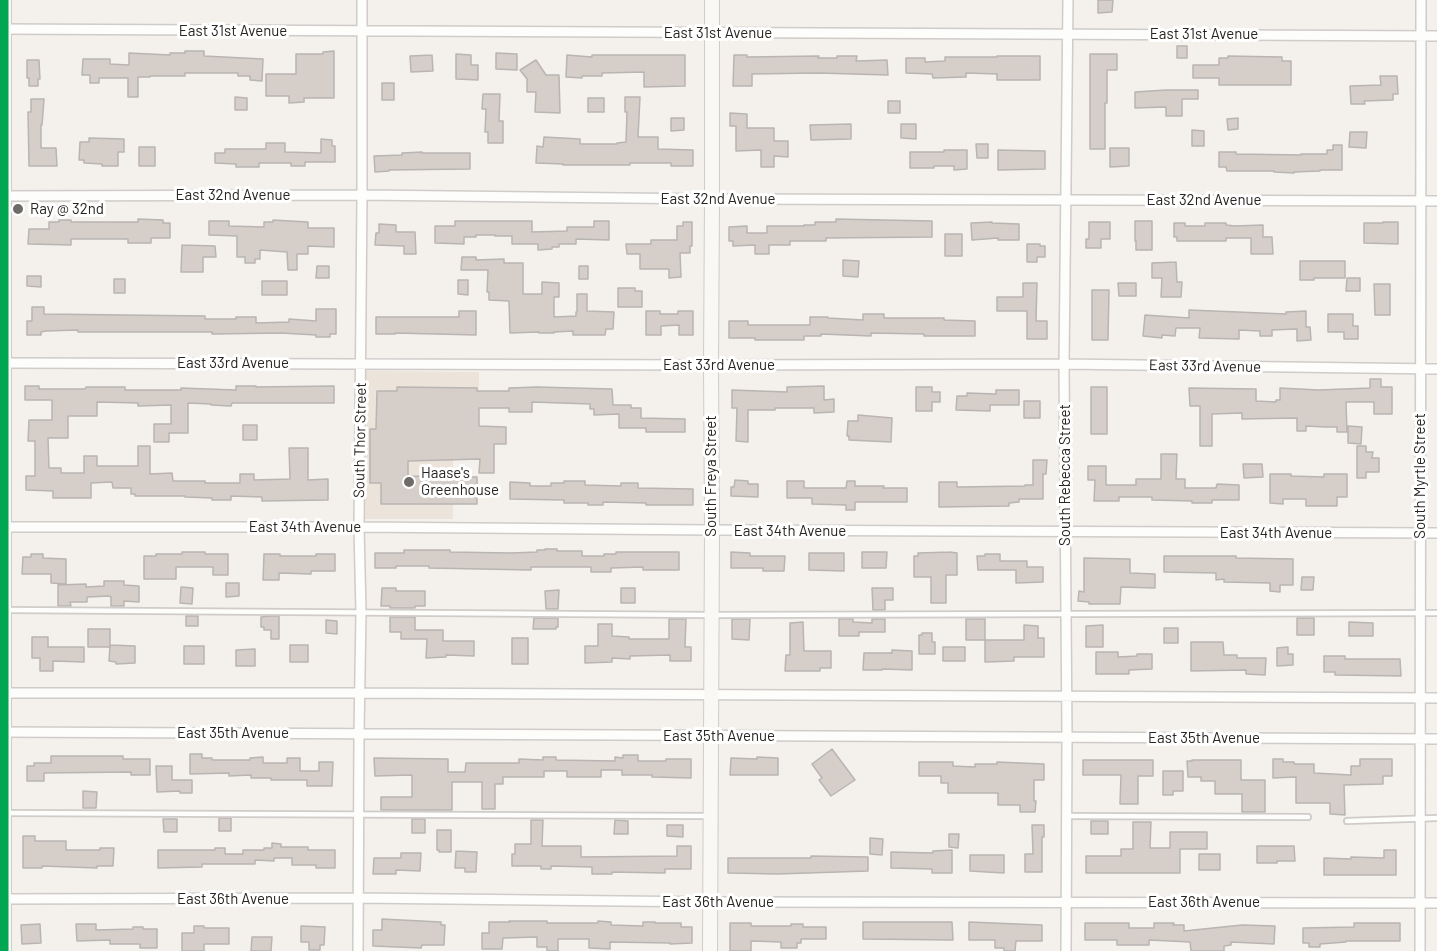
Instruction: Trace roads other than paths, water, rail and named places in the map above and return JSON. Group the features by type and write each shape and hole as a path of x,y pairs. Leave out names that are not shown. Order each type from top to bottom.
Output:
{"main road":[{"path":"4,0 2,29 2,899 4,951"},
{"name":"South Freya Street","path":"710,951 712,0"}],"street":[{"name":"South Thor Street","path":"358,951 362,0"},
{"name":"South Rebecca Street","path":"1066,951 1067,697 1064,364 1068,0"},
{"name":"South Myrtle Street","path":"1420,0 1420,951"},
{"name":"East 31st Avenue","path":"2,29 1437,36"},
{"name":"East 32nd Avenue","path":"2,196 362,195 712,199 1437,201"},
{"name":"East 33rd Avenue","path":"2,363 1064,364 1437,369"},
{"name":"East 34th Avenue","path":"2,527 1437,533"},
{"path":"2,693 1437,698"},
{"name":"East 35th Avenue","path":"2,732 1437,739"},
{"name":"East 36th Avenue","path":"2,899 359,898 710,902 1437,903"}],"lane":[{"path":"2,610 712,615 1437,613"},
{"path":"2,813 711,816"},
{"path":"1066,816 1308,817"},
{"path":"1347,820 1437,819"}],"place":[{"name":"Ray @ 32nd","path":"18,209"},
{"name":"Haase's Greenhouse","path":"409,482"}]}
